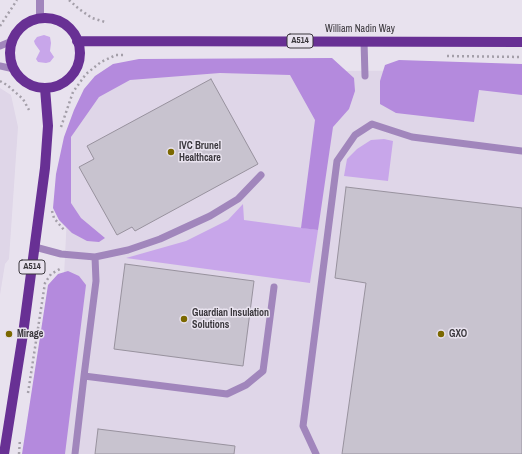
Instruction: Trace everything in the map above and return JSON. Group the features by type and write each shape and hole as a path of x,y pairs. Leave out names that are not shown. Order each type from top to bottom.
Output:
{"main road":[{"path":"40,18 52,18 63,23 72,31 77,41 79,53 74,74 60,85 46,88 32,84 22,78 14,69 10,58 12,41 19,29 28,22 40,18"},
{"name":"William Nadin Way","path":"77,41 522,42"},
{"name":"A514","path":"4,454 35,247 45,168 48,126 46,88"}],"street":[{"path":"40,0 40,18"}],"lane":[{"path":"0,46 12,41"},
{"path":"364,41 365,76"},
{"path":"0,66 14,69"},
{"path":"316,454 303,426 337,161 355,136 372,124 412,136 522,151"},
{"path":"35,247 61,254 95,257 128,250 160,239 185,228 238,199 261,175"},
{"path":"75,454 96,281 95,257"},
{"path":"84,376 227,394 246,385 263,371 274,287"}],"path":[{"path":"0,26 17,0"},
{"path":"69,0 92,18 105,22"},
{"path":"60,134 63,120 73,92 86,74 101,62 116,55 132,54"},
{"path":"444,56 522,57"},
{"path":"0,81 23,99 29,110"},
{"path":"50,206 54,218 64,230"},
{"path":"28,394 46,283 51,274 60,270"},
{"path":"19,454 21,433"}],"shaded area":[{"path":"44,35 50,37 50,51 54,57 50,62 46,63 38,62 36,59 40,51 34,41 37,37"},
{"path":"332,58 354,78 355,91 349,109 333,127 318,230 301,228 315,120 290,75 220,73 130,80 99,97 71,137 71,203 81,218 105,238 99,242 87,241 72,233 59,220 53,208 56,174 64,137 84,89 95,76 113,64 139,59"},
{"path":"399,60 522,64 522,95 479,90 474,122 396,113 380,104 380,81 385,65"},
{"path":"522,70 522,454 55,454 71,137 93,92 126,72"},
{"path":"0,88 11,95 18,127 9,259 5,264 0,295"},
{"path":"384,139 393,141 388,181 344,176 347,159 357,149 371,140"},
{"path":"243,204 244,220 318,230 310,283 126,258 186,241 228,220"},
{"path":"68,271 79,276 86,285 65,454 22,454 48,285 58,274"}],"building":[{"name":"IVC Brunel Healthcare","path":"211,79 258,164 135,231 132,227 117,235 79,167 94,159 87,146"},
{"name":"GXO","path":"346,187 522,208 522,454 342,454 366,283 335,278"},
{"name":"Guardian Insulation Solutions","path":"125,264 254,281 243,366 114,349"},
{"path":"98,429 235,446 234,454 95,454"}],"place":[{"name":"IVC Brunel Healthcare","path":"171,152"},
{"name":"Guardian Insulation Solutions","path":"184,319"},
{"name":"Mirage","path":"9,334"},
{"name":"GXO","path":"441,334"}]}
